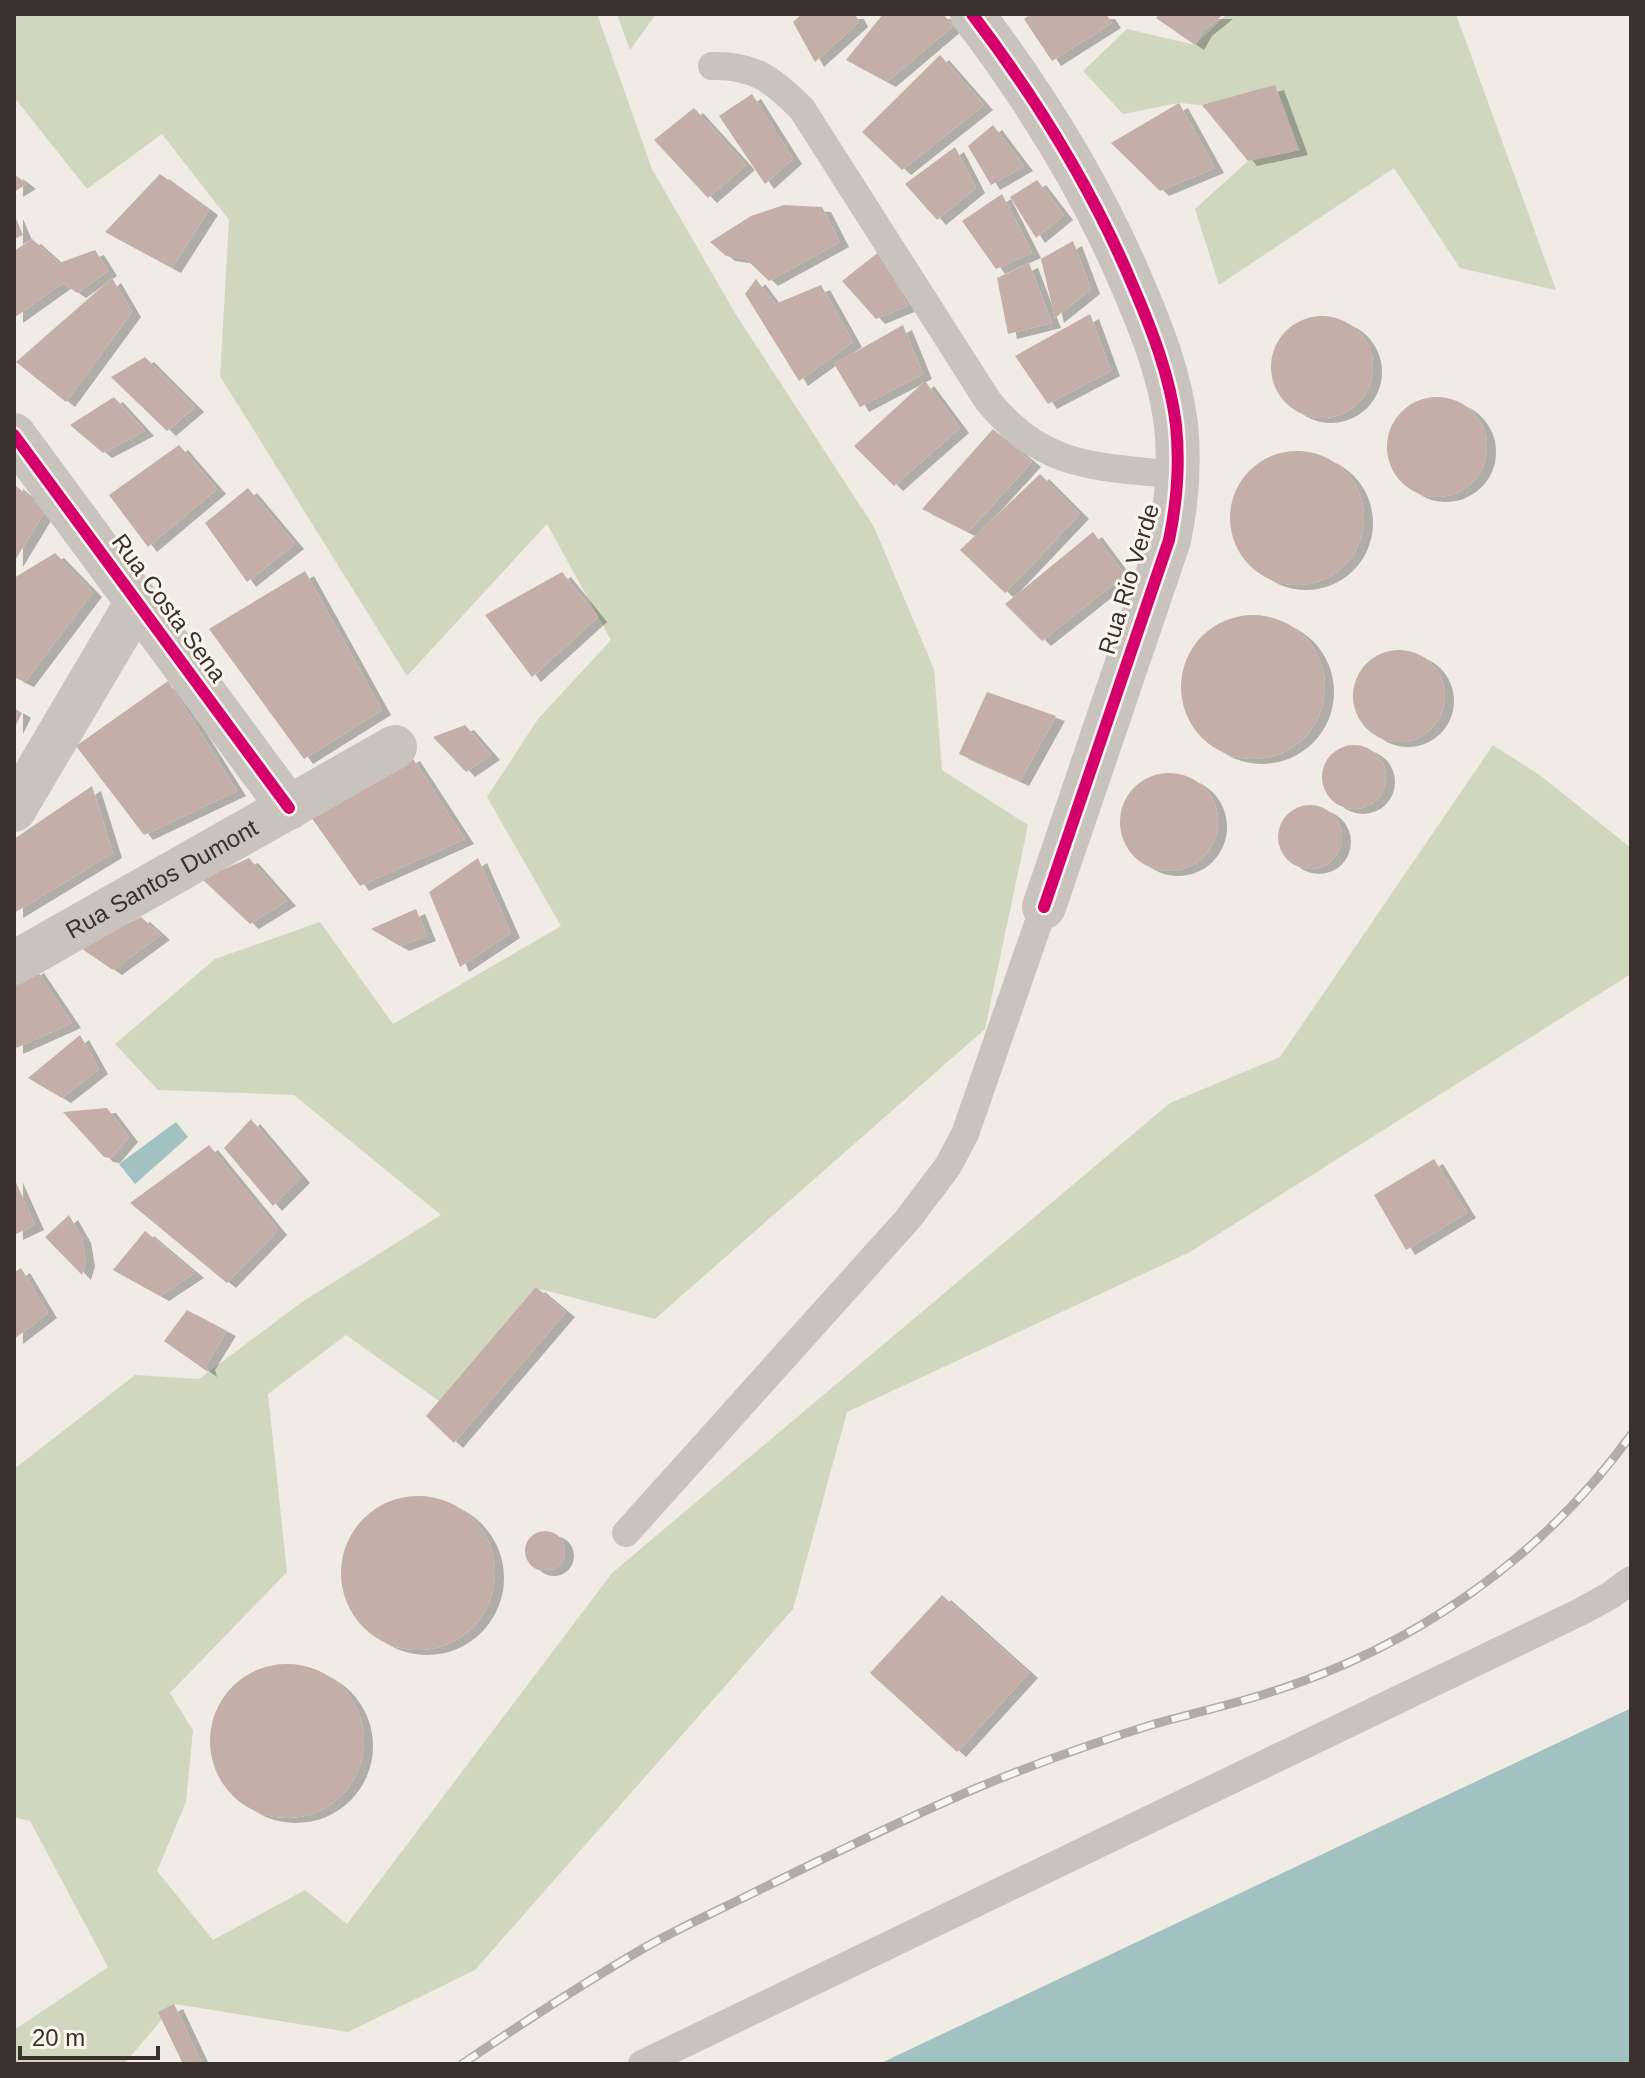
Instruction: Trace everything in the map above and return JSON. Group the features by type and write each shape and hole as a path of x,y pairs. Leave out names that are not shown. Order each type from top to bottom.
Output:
{"street":[{"name":"Rua Rio Verde","path":"972,14 1053,130 1093,200 1150,327 1165,371 1175,423 1178,475 1169,540 1044,907"},
{"name":"Rua Costa Sena","path":"14,435 289,808"},
{"path":"14,810 137,602"},
{"name":"Rua Santos Dumont","path":"14,963 395,747"}],"lane":[{"name":"Rua Rio Verde","path":"712,66 734,66 755,71 802,109 988,401 1020,436 1041,449 1078,463 1178,475"},
{"path":"626,1533 908,1219 948,1166 978,1101 1044,907"},
{"path":"642,2064 1582,1611 1631,1580"}],"green space":[{"path":"14,14 597,14 652,169 735,313 874,527 934,669 942,770 1028,825 985,1029 655,1319 536,1288 439,1401 346,1335 268,1394 287,1572 170,1693 193,1730 186,1802 157,1871 213,1940 305,1890 347,1924 612,1573 1170,1103 1280,1057 1493,745 1541,776 1631,848 1631,974 1190,1252 847,1412 793,1609 475,1970 348,2032 175,2004 124,2064 14,2064 14,2030 108,1967 30,1821 14,1817 14,1469 135,1375 199,1379 302,1302 441,1215 294,1095 158,1090 115,1044 215,959 320,922 393,1024 561,926 487,797 538,719 611,640 547,524 407,676 220,376 229,220 162,134 87,189 14,97"},
{"path":"617,14 656,14 630,50"},
{"path":"1227,14 1456,14 1556,290 1460,268 1394,168 1219,285 1195,209 1248,161 1292,151 1277,89 1202,105 1179,103 1123,114 1083,71 1127,29 1195,45"}],"water":[{"path":"176,1122 188,1137 135,1184 119,1164"},
{"path":"1631,1708 1631,2064 879,2064"}],"pier":[{"path":"1631,1704 1631,1708 875,2064 878,2060"}],"building":[{"path":"802,14 855,14 859,22 815,62 793,22"},
{"path":"883,14 943,14 953,26 887,82 846,60"},
{"path":"1031,14 1106,14 1112,23 1052,61 1024,19"},
{"path":"1160,14 1224,14 1203,31 1195,45 1156,18"},
{"path":"940,55 984,105 902,170 862,132"},
{"path":"1275,85 1299,150 1248,161 1202,105"},
{"path":"752,94 793,159 765,184 719,116"},
{"path":"1179,103 1215,168 1160,191 1111,143"},
{"path":"694,108 746,165 708,198 654,140"},
{"path":"993,125 1024,166 991,185 968,146"},
{"path":"955,147 976,188 937,220 905,184"},
{"path":"14,174 27,184 14,192"},
{"path":"160,174 209,210 172,268 105,232"},
{"path":"1037,180 1064,215 1036,238 1010,197"},
{"path":"1002,194 1032,253 996,269 962,221"},
{"path":"784,205 822,207 840,242 769,281 746,259 726,256 710,242 751,216"},
{"path":"14,214 23,235 14,239"},
{"path":"32,239 59,263 95,250 108,271 77,293 63,283 14,318 14,251"},
{"path":"1073,241 1091,289 1055,318 1041,259"},
{"path":"880,251 908,306 876,319 842,281"},
{"path":"1029,263 1052,323 1008,334 997,278"},
{"path":"112,278 132,312 66,402 16,362"},
{"path":"756,279 775,304 821,285 853,342 799,381 745,294"},
{"path":"1090,314 1111,371 1048,404 1015,356"},
{"path":"1322,316 1341,320 1358,331 1369,348 1373,367 1369,386 1358,403 1341,414 1322,418 1303,414 1286,403 1275,386 1271,367 1275,348 1286,331 1303,320"},
{"path":"903,325 923,374 860,407 834,364"},
{"path":"145,357 195,407 167,431 111,377"},
{"path":"925,381 960,428 894,486 854,446"},
{"path":"114,397 145,431 103,453 70,425"},
{"path":"1437,397 1456,401 1473,411 1483,428 1487,447 1483,466 1473,483 1456,493 1437,497 1418,493 1401,483 1391,466 1387,447 1391,428 1401,411 1418,401"},
{"path":"993,429 1032,462 968,532 922,509"},
{"path":"179,445 217,489 148,547 109,495"},
{"path":"1297,451 1323,456 1344,471 1359,492 1364,518 1359,544 1344,565 1323,580 1297,585 1271,580 1250,565 1235,544 1230,518 1235,492 1250,471 1271,456"},
{"path":"1040,474 1080,514 1005,593 960,550"},
{"path":"14,484 45,511 14,562"},
{"path":"248,488 295,544 247,582 205,523"},
{"path":"1093,532 1125,575 1042,641 1005,604"},
{"path":"55,553 93,592 25,682 14,677 14,578"},
{"path":"305,571 382,710 304,759 209,629"},
{"path":"562,572 598,617 532,677 485,615"},
{"path":"1253,615 1281,620 1304,636 1320,659 1325,687 1320,715 1304,738 1281,754 1253,759 1225,754 1202,738 1186,715 1181,687 1186,659 1202,636 1225,620"},
{"path":"1399,650 1417,653 1432,663 1442,678 1445,696 1442,714 1432,729 1417,739 1399,742 1381,739 1366,729 1356,714 1353,696 1356,678 1366,663 1381,653"},
{"path":"168,681 237,791 144,835 76,746"},
{"path":"987,692 1056,716 1020,781 959,754"},
{"path":"14,708 22,713 14,729"},
{"path":"465,725 491,755 466,772 433,737"},
{"path":"1348,745 1360,745 1377,754 1384,765 1384,789 1377,800 1360,809 1348,809 1336,804 1327,795 1322,783 1322,771 1327,759 1336,750"},
{"path":"411,756 465,839 360,886 306,810"},
{"path":"1169,773 1188,776 1204,787 1215,803 1218,822 1215,841 1204,857 1188,868 1169,871 1150,868 1134,857 1123,841 1120,822 1123,803 1134,787 1150,776"},
{"path":"92,786 113,853 14,913 14,839"},
{"path":"1304,805 1316,805 1333,814 1340,825 1340,849 1333,860 1316,869 1304,869 1292,864 1283,855 1278,843 1278,831 1283,819 1292,810"},
{"path":"249,858 287,901 250,924 202,879"},
{"path":"478,858 511,933 460,967 429,892"},
{"path":"416,909 427,936 400,946 371,929"},
{"path":"141,917 161,935 113,970 79,947"},
{"path":"35,968 72,1023 14,1049 14,980"},
{"path":"80,1035 99,1069 62,1098 28,1078"},
{"path":"107,1108 129,1137 111,1158 104,1157 63,1112"},
{"path":"251,1119 301,1178 273,1206 224,1148"},
{"path":"209,1145 278,1230 227,1283 130,1203"},
{"path":"1434,1159 1467,1213 1406,1250 1374,1195"},
{"path":"14,1178 35,1225 14,1235"},
{"path":"69,1215 82,1238 86,1261 82,1275 45,1237"},
{"path":"145,1231 195,1273 160,1296 113,1270"},
{"path":"21,1268 48,1313 14,1339 14,1273"},
{"path":"536,1287 566,1312 454,1443 426,1416"},
{"path":"187,1310 227,1331 206,1365 208,1372 164,1341"},
{"path":"418,1496 448,1502 473,1518 489,1543 495,1573 489,1603 473,1628 448,1644 418,1650 388,1644 363,1628 347,1603 341,1573 347,1543 363,1518 388,1502"},
{"path":"545,1531 559,1537 565,1551 559,1565 545,1571 531,1565 525,1551 531,1537"},
{"path":"942,1595 1029,1673 957,1752 870,1673"},
{"path":"287,1664 317,1669 342,1686 359,1711 364,1741 359,1771 342,1796 317,1813 287,1818 257,1813 232,1796 215,1771 210,1741 215,1711 232,1686 257,1669"},
{"path":"174,2004 203,2064 183,2064 158,2012"}],"railway":[{"path":"462,2064 657,1941 922,1812 1064,1754 1151,1725 1268,1693 1322,1674 1373,1651 1423,1624 1515,1559 1596,1480 1631,1435"}],"cycle path":[{"path":"972,14 1061,145 1100,214 1159,354 1173,407 1177,440 1177,483 1169,540 1044,907"},
{"path":"14,435 289,808"}]}
